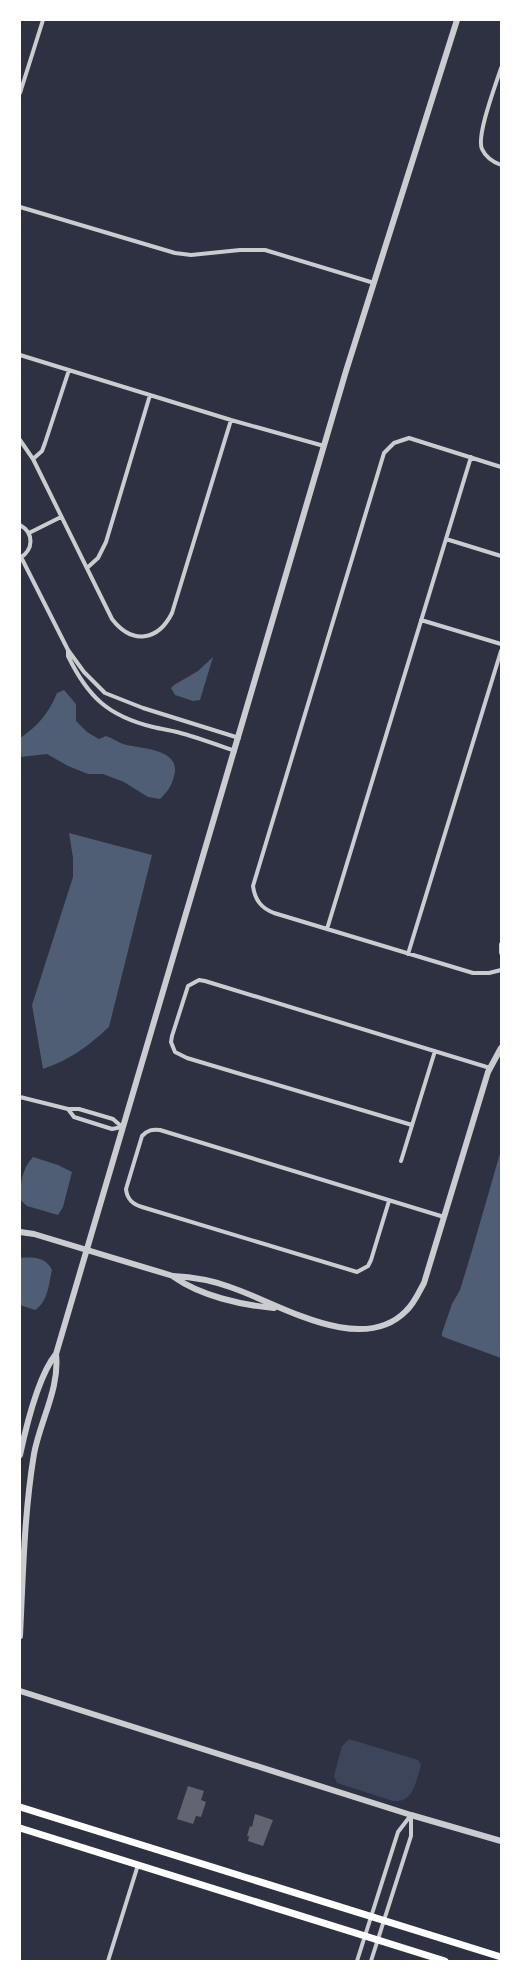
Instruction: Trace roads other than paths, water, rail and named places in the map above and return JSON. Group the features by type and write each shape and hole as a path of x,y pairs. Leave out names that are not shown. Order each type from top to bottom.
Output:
{"main road":[{"path":"20,1807 501,1957"},
{"path":"20,1828 445,1961"}],"street":[{"path":"20,93 43,21 38,20"},
{"path":"34,1452 21,1452 26,1429 48,1364 56,1354 324,446 457,20"},
{"path":"501,68 480,141 486,155 493,162 501,166"},
{"path":"20,207 175,254 191,256 240,250 265,250 374,283"},
{"path":"20,355 231,420 324,446"},
{"path":"33,459 42,451 45,444 69,370"},
{"path":"87,568 98,558 106,542 150,395"},
{"path":"20,440 33,459 112,619 118,627 127,633 137,636 147,636 162,629 172,613 231,420"},
{"path":"501,467 409,438 394,443 384,453 254,877 254,893 256,900 267,910 473,973 489,973 501,970"},
{"path":"327,929 471,457"},
{"path":"29,533 61,517"},
{"path":"20,525 29,533 31,544 26,554 21,557 68,650 84,672 105,693 142,708 239,738"},
{"path":"446,539 501,556"},
{"path":"421,620 501,644"},
{"path":"68,650 71,662 87,689 99,702 119,715 153,727 176,731 235,751"},
{"path":"408,954 501,651"},
{"path":"501,944 501,953"},
{"path":"412,1125 181,1056 175,1052 171,1042 176,1021 188,986 199,980 205,981 490,1068"},
{"path":"20,1232 34,1234 173,1276 192,1277 228,1286 261,1299 278,1308 353,1330 368,1330 382,1326 396,1320 407,1311 424,1283 490,1068 501,1048"},
{"path":"401,1161 435,1051"},
{"path":"20,1096 68,1109 79,1109 113,1119 122,1127"},
{"path":"68,1109 74,1117 112,1129 122,1127"},
{"path":"389,1200 371,1260 368,1266 357,1272 135,1204 127,1195 126,1189 142,1136 146,1132 152,1130 160,1130 389,1200 444,1217"},
{"path":"173,1276 188,1287 258,1307 278,1308"},
{"path":"20,1636 22,1554 29,1486 34,1452 58,1368 56,1354"},
{"path":"20,1692 411,1815 501,1841"},
{"path":"357,1961 398,1832 411,1815"},
{"path":"371,1961 411,1836 411,1815"},
{"path":"108,1961 138,1865"}]}
